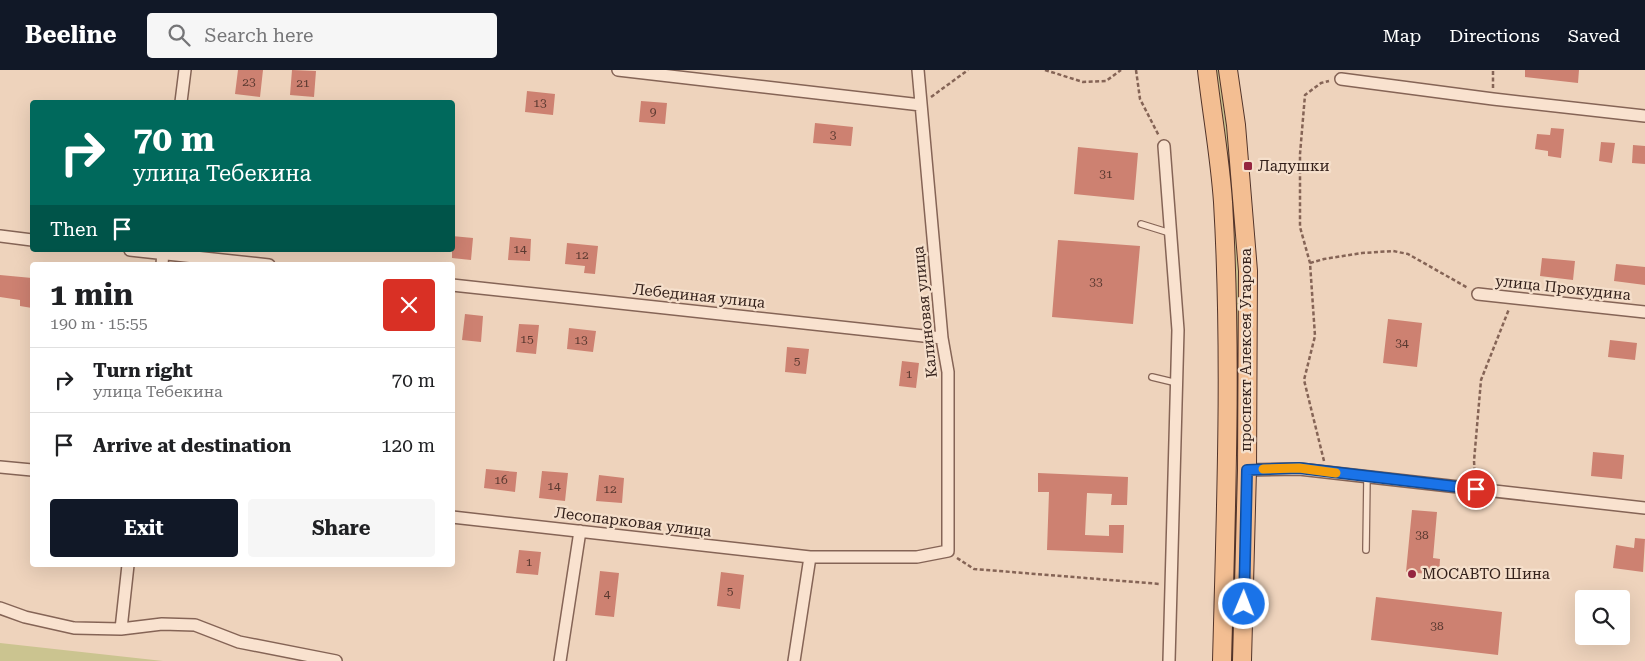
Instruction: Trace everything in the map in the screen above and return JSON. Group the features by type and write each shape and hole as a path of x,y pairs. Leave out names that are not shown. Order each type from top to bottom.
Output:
{"main road":[{"name":"проспект Алексея Угарова","path":"1207,70 1224,218 1228,313 1227,469 1222,661"},
{"name":"проспект Алексея Угарова","path":"1228,70 1236,125 1248,270 1247,470 1242,661"},
{"path":"1227,469 1247,470"}],"street":[{"path":"181,100 185,70"},
{"path":"618,70 921,105"},
{"name":"Калиновая улица","path":"918,70 942,338 948,372 948,551"},
{"path":"1341,79 1645,116"},
{"path":"1164,146 1178,330 1169,661"},
{"path":"0,236 30,240"},
{"path":"141,252 163,256 234,262"},
{"name":"Лебединая улица","path":"455,285 942,338"},
{"name":"улица Прокудина","path":"1478,294 1645,312"},
{"path":"0,466 30,470"},
{"path":"1247,470 1299,468 1645,508"},
{"name":"Лесопарковая улица","path":"455,517 810,558 917,557 948,551"},
{"path":"560,661 580,531"},
{"path":"794,661 810,558"},
{"path":"122,629 128,567"},
{"path":"0,608 24,617 74,628 122,629 162,624 195,625 239,642 336,661"}],"lane":[{"path":"1141,224 1170,233"},
{"path":"1152,377 1177,382"},
{"path":"1366,550 1367,477"}],"path":[{"path":"921,105 968,70"},
{"path":"1044,70 1082,82 1106,80 1121,70"},
{"path":"1136,70 1140,99 1164,146"},
{"path":"1493,98 1494,70"},
{"path":"1323,471 1324,460 1304,380 1315,336 1310,263 1300,227 1300,154 1306,95 1321,83 1341,79"},
{"path":"1310,263 1362,253 1393,251 1408,254 1478,294"},
{"path":"1476,489 1474,460 1481,380 1507,312 1515,298"},
{"path":"948,551 974,569 1171,584"}],"shaded area":[{"path":"1215,70 1221,70 1237,221 1240,355 1240,435 1238,439 1235,439"},
{"path":"1235,495 1238,500 1234,661 1229,661"},
{"path":"0,643 163,661 0,661"}],"building":[{"path":"238,70 263,70 260,97 235,94"},
{"path":"292,70 316,71 314,97 290,95"},
{"path":"1525,70 1579,70 1578,83 1525,77"},
{"path":"527,91 555,94 553,115 525,112"},
{"path":"641,101 667,103 665,124 639,122"},
{"path":"815,123 853,127 851,146 813,143"},
{"path":"1551,128 1564,129 1561,158 1548,156 1548,151 1535,149 1537,134 1550,135"},
{"path":"1601,142 1615,143 1612,163 1599,161"},
{"path":"1633,145 1645,146 1645,164 1632,163"},
{"path":"1078,147 1138,153 1134,200 1074,194"},
{"path":"455,236 473,238 471,260 452,258 452,252 455,252"},
{"path":"510,237 531,239 530,261 508,260"},
{"path":"1058,240 1140,246 1133,324 1052,317"},
{"path":"567,243 598,246 595,274 584,273 585,266 565,264"},
{"path":"1542,258 1575,261 1573,280 1540,276"},
{"path":"1616,264 1645,267 1645,285 1614,281"},
{"path":"0,275 30,278 30,308 20,306 20,300 0,297"},
{"path":"465,314 483,316 481,342 462,340"},
{"path":"1388,319 1422,323 1417,367 1383,363"},
{"path":"519,324 539,325 536,354 516,352"},
{"path":"569,328 596,331 593,352 567,349"},
{"path":"1610,340 1637,343 1635,360 1608,357"},
{"path":"787,347 809,349 806,374 785,372"},
{"path":"902,361 919,363 916,388 899,386"},
{"path":"1593,452 1624,455 1622,479 1591,476"},
{"path":"486,469 517,472 515,492 484,488"},
{"path":"542,471 568,473 565,501 539,498"},
{"path":"1038,473 1128,477 1127,505 1111,505 1112,494 1087,493 1085,535 1109,536 1109,525 1124,525 1123,553 1047,550 1049,492 1038,492"},
{"path":"599,475 624,478 622,503 596,501"},
{"path":"1412,510 1437,512 1433,558 1440,559 1439,575 1406,572"},
{"path":"1635,538 1645,539 1643,572 1613,568 1616,545 1634,548"},
{"path":"519,550 541,552 538,575 516,573"},
{"path":"600,571 619,573 614,617 595,615"},
{"path":"721,572 744,575 740,609 717,606"},
{"path":"1376,597 1502,612 1498,655 1371,640"}],"slow traffic":[{"path":"1263,469 1299,468 1336,473"}],"place":[{"name":"Ладушки","path":"1248,166"},
{"name":"МОСАВТО Шина","path":"1412,574"}],"route":[{"path":"1244,604 1247,470 1299,468 1476,489"}]}
